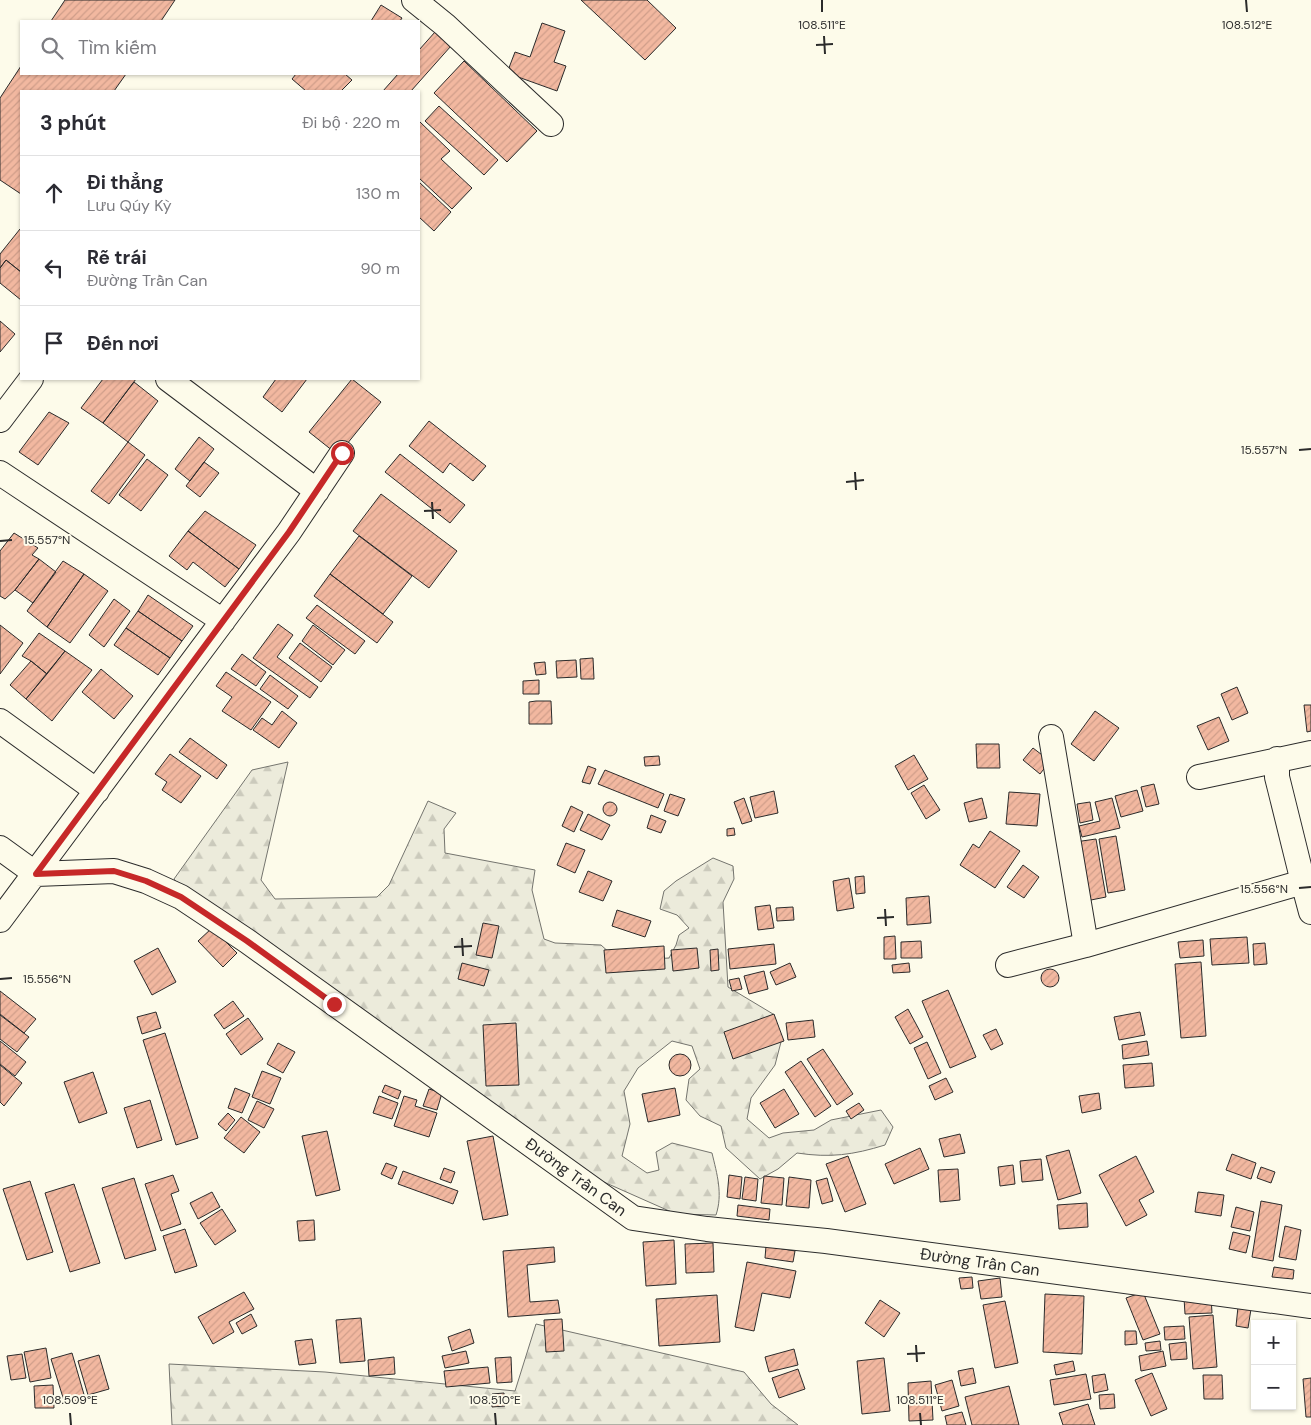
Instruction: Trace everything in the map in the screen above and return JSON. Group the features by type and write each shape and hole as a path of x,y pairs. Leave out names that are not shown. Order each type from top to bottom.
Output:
{"street":[{"path":"414,0 445,25 552,124"},
{"path":"0,420 30,380"},
{"path":"169,380 317,491"},
{"path":"0,920 289,532 342,453"},
{"path":"0,473 223,621"},
{"path":"0,721 97,791"},
{"path":"1051,737 1086,945"},
{"path":"1199,776 1311,752"},
{"path":"1278,759 1280,789 1311,912"},
{"path":"0,848 36,874"},
{"name":"Đường Trần Can","path":"36,874 114,871 146,881 181,897 247,941 633,1218 707,1229 836,1242 1311,1306"},
{"path":"1008,965 1086,945 1304,882"}],"green space":[{"path":"288,762 261,880 275,899 377,897 389,885 428,801 456,813 444,829 445,853 535,870 532,890 544,939 555,943 601,945 622,964 648,959 669,958 679,935 689,928 677,915 660,909 664,891 676,881 713,858 733,866 734,879 723,902 728,987 773,1014 781,1042 775,1065 751,1098 747,1119 769,1138 783,1133 814,1130 831,1120 881,1110 893,1127 885,1145 841,1155 797,1153 778,1169 760,1179 726,1148 721,1126 700,1116 686,1100 689,1079 700,1069 692,1046 672,1041 638,1068 624,1091 630,1124 622,1156 647,1173 659,1170 656,1152 672,1143 712,1153 719,1192 716,1215 676,1214 588,1175 185,892 174,879 252,770"},
{"path":"536,1324 744,1372 771,1404 798,1425 172,1425 169,1364 325,1372 515,1391"}],"building":[{"path":"65,0 175,0 162,20 52,20"},
{"path":"581,0 647,0 676,28 645,60"},
{"path":"381,5 402,18 401,20 372,20"},
{"path":"542,23 565,31 554,62 566,66 557,91 507,73 515,52 530,57"},
{"path":"435,32 451,46 412,90 384,90 397,75 420,75 420,49"},
{"path":"464,61 537,131 507,162 434,93"},
{"path":"20,68 20,75 125,75 115,90 20,90 20,193 0,180 0,98"},
{"path":"295,75 346,75 352,80 342,90 305,90 292,79"},
{"path":"439,106 498,160 484,175 425,121"},
{"path":"420,122 450,151 441,159 472,188 452,209 420,179"},
{"path":"420,183 451,212 434,231 420,218"},
{"path":"20,229 20,271 6,260 0,268 0,254"},
{"path":"6,260 20,271 20,299 0,283 0,268"},
{"path":"0,321 15,334 0,352"},
{"path":"102,380 135,380 103,423 81,408"},
{"path":"275,380 306,380 282,412 263,397"},
{"path":"351,380 381,402 338,455 309,432"},
{"path":"134,382 158,401 128,442 103,423"},
{"path":"49,412 69,423 38,465 19,452"},
{"path":"429,421 486,466 473,481 450,463 443,473 409,446"},
{"path":"199,437 214,449 190,481 175,469"},
{"path":"128,442 145,455 109,504 91,491"},
{"path":"400,454 465,505 450,523 385,472"},
{"path":"147,459 168,475 141,511 119,495"},
{"path":"204,462 219,473 200,497 186,486"},
{"path":"381,494 457,551 429,588 353,531"},
{"path":"205,511 256,545 239,569 188,531"},
{"path":"188,531 239,569 225,587 193,562 187,570 169,556"},
{"path":"14,533 38,548 32,555 39,559 15,590 5,599 0,596 0,551"},
{"path":"359,536 412,576 383,614 330,574"},
{"path":"39,559 56,572 33,603 15,590"},
{"path":"63,561 84,574 47,627 27,611"},
{"path":"84,574 108,591 70,643 47,627"},
{"path":"330,574 393,622 377,643 314,596"},
{"path":"148,595 193,626 182,641 138,611"},
{"path":"114,599 130,611 104,647 89,635"},
{"path":"317,605 365,641 355,654 306,618"},
{"path":"138,611 182,641 170,658 126,628"},
{"path":"278,624 293,635 277,657 318,687 310,698 253,658"},
{"path":"0,625 23,643 0,674"},
{"path":"313,625 345,650 333,665 302,641"},
{"path":"126,628 170,658 158,675 114,645"},
{"path":"39,633 65,651 47,674 22,656"},
{"path":"300,643 332,667 321,682 289,658"},
{"path":"65,651 92,670 52,721 26,699"},
{"path":"242,654 266,672 256,686 231,669"},
{"path":"593,658 594,679 581,679 580,659"},
{"path":"576,660 577,677 557,678 556,661"},
{"path":"31,661 47,674 26,699 10,685"},
{"path":"545,662 546,674 536,675 534,663"},
{"path":"101,669 133,696 114,719 82,692"},
{"path":"226,672 271,702 251,730 222,711 232,697 216,686"},
{"path":"270,675 298,696 288,709 260,689"},
{"path":"539,680 539,694 523,694 523,681"},
{"path":"1237,687 1248,713 1232,720 1221,694"},
{"path":"551,701 552,724 529,724 529,702"},
{"path":"1304,705 1311,705 1311,731 1307,732"},
{"path":"282,711 297,723 279,748 253,730 262,718 272,725"},
{"path":"1095,711 1119,728 1094,761 1071,744"},
{"path":"1219,717 1229,741 1208,750 1197,726"},
{"path":"190,738 227,765 217,779 179,752"},
{"path":"976,744 999,744 1000,768 977,768"},
{"path":"1033,748 1050,761 1040,774 1023,760"},
{"path":"170,754 201,776 181,803 162,790 167,782 155,774"},
{"path":"914,755 928,779 908,790 895,766"},
{"path":"659,756 660,765 645,766 644,757"},
{"path":"588,766 596,769 590,784 582,782"},
{"path":"605,770 664,794 658,808 598,784"},
{"path":"1154,784 1159,804 1146,807 1141,787"},
{"path":"924,785 940,810 926,819 911,793"},
{"path":"1137,790 1143,811 1121,817 1115,796"},
{"path":"774,791 778,813 755,818 750,797"},
{"path":"1009,792 1040,794 1037,826 1006,824"},
{"path":"670,794 685,799 678,816 664,811"},
{"path":"744,798 752,821 742,824 734,802"},
{"path":"982,798 987,818 969,822 964,803"},
{"path":"1112,798 1120,828 1082,837 1079,826 1100,821 1095,802"},
{"path":"607,802 613,802 617,809 613,816 607,816 603,812 603,806"},
{"path":"1090,802 1093,820 1080,823 1077,804"},
{"path":"571,806 583,812 574,832 562,826"},
{"path":"588,814 610,825 602,840 580,830"},
{"path":"651,815 666,821 661,833 647,828"},
{"path":"734,828 735,835 727,836 727,829"},
{"path":"990,831 1020,851 995,888 960,865 973,844 979,848"},
{"path":"1116,836 1125,890 1108,893 1099,839"},
{"path":"1096,839 1106,897 1086,901 1075,842"},
{"path":"566,843 585,850 575,873 557,865"},
{"path":"1023,865 1039,877 1024,898 1007,887"},
{"path":"588,871 612,881 603,901 579,892"},
{"path":"864,876 865,893 856,894 855,877"},
{"path":"849,878 854,908 837,911 833,881"},
{"path":"929,896 931,923 907,925 906,898"},
{"path":"770,905 774,928 758,930 755,907"},
{"path":"793,907 794,920 777,921 776,908"},
{"path":"617,910 651,921 645,937 612,926"},
{"path":"483,923 499,926 492,958 476,955"},
{"path":"212,928 237,953 223,967 198,941"},
{"path":"895,936 896,959 884,959 884,937"},
{"path":"1247,937 1249,963 1212,965 1210,939"},
{"path":"1203,940 1204,956 1180,958 1178,942"},
{"path":"921,941 922,958 901,958 901,942"},
{"path":"1265,943 1267,964 1254,965 1253,944"},
{"path":"774,944 776,964 730,969 728,949"},
{"path":"664,946 665,969 606,973 604,950"},
{"path":"158,948 176,982 152,995 134,961"},
{"path":"697,948 699,968 673,971 671,950"},
{"path":"718,949 719,970 711,971 710,950"},
{"path":"1201,962 1206,1036 1181,1038 1175,964"},
{"path":"462,963 489,970 484,986 458,979"},
{"path":"790,963 796,977 776,985 770,972"},
{"path":"909,963 910,972 893,973 892,965"},
{"path":"1046,969 1054,969 1059,974 1057,985 1046,987 1041,982 1041,974"},
{"path":"764,971 768,989 749,994 744,976"},
{"path":"739,978 742,989 732,991 729,980"},
{"path":"948,990 976,1057 950,1068 922,1001"},
{"path":"0,991 36,1019 24,1033 0,1014"},
{"path":"233,1001 244,1016 224,1029 214,1015"},
{"path":"908,1009 923,1037 910,1044 895,1017"},
{"path":"156,1012 161,1028 142,1034 137,1017"},
{"path":"1140,1012 1145,1035 1119,1040 1114,1017"},
{"path":"774,1014 784,1041 733,1059 724,1032"},
{"path":"0,1015 29,1037 17,1052 0,1039"},
{"path":"248,1018 263,1039 241,1055 226,1034"},
{"path":"813,1020 815,1037 788,1040 786,1023"},
{"path":"516,1023 519,1085 486,1086 483,1025"},
{"path":"996,1029 1003,1044 991,1050 983,1035"},
{"path":"165,1033 198,1138 176,1145 143,1040"},
{"path":"0,1041 26,1062 15,1076 0,1064"},
{"path":"1147,1041 1149,1055 1123,1059 1122,1045"},
{"path":"927,1042 941,1073 928,1079 914,1048"},
{"path":"278,1043 295,1052 283,1073 267,1064"},
{"path":"823,1049 853,1094 837,1105 807,1059"},
{"path":"680,1054 688,1057 691,1065 688,1073 680,1076 672,1073 669,1065 672,1057"},
{"path":"801,1061 831,1106 815,1117 785,1072"},
{"path":"1152,1063 1154,1086 1125,1088 1123,1065"},
{"path":"0,1065 22,1083 4,1106 0,1102"},
{"path":"262,1071 281,1078 270,1104 252,1097"},
{"path":"93,1072 107,1113 79,1123 64,1082"},
{"path":"946,1078 953,1092 935,1100 929,1086"},
{"path":"385,1085 401,1091 398,1099 382,1092"},
{"path":"235,1088 250,1094 242,1113 228,1108"},
{"path":"675,1088 680,1115 648,1122 642,1094"},
{"path":"429,1089 442,1093 437,1110 423,1106"},
{"path":"784,1089 799,1114 775,1128 760,1103"},
{"path":"1099,1093 1101,1109 1082,1113 1079,1096"},
{"path":"379,1096 398,1103 392,1119 373,1113"},
{"path":"404,1096 417,1100 415,1106 437,1113 429,1137 394,1126"},
{"path":"150,1100 162,1140 137,1148 124,1108"},
{"path":"257,1101 274,1109 264,1128 248,1120"},
{"path":"859,1103 864,1110 851,1119 846,1111"},
{"path":"228,1113 235,1120 226,1131 218,1124"},
{"path":"241,1117 260,1132 244,1153 224,1138"},
{"path":"327,1131 340,1190 316,1196 302,1136"},
{"path":"960,1134 965,1153 944,1157 939,1139"},
{"path":"493,1136 508,1215 483,1220 467,1141"},
{"path":"920,1148 929,1169 894,1184 885,1164"},
{"path":"1069,1150 1081,1193 1058,1200 1046,1156"},
{"path":"1232,1154 1256,1163 1251,1179 1226,1170"},
{"path":"848,1156 866,1204 845,1212 826,1164"},
{"path":"1136,1156 1154,1192 1139,1200 1147,1215 1126,1226 1099,1175"},
{"path":"1041,1159 1043,1180 1022,1182 1020,1161"},
{"path":"386,1163 397,1167 392,1179 381,1174"},
{"path":"1013,1165 1015,1184 1000,1186 998,1167"},
{"path":"1261,1167 1275,1172 1271,1183 1257,1178"},
{"path":"444,1168 455,1172 451,1183 440,1179"},
{"path":"958,1169 960,1200 940,1202 938,1170"},
{"path":"403,1171 458,1191 453,1204 398,1184"},
{"path":"173,1175 179,1191 171,1194 181,1224 161,1231 145,1184"},
{"path":"729,1175 742,1177 740,1199 727,1197"},
{"path":"764,1176 784,1178 782,1205 761,1203"},
{"path":"745,1177 758,1179 756,1201 742,1199"},
{"path":"789,1177 811,1180 809,1208 786,1206"},
{"path":"134,1178 156,1250 125,1259 102,1188"},
{"path":"827,1178 833,1201 822,1204 816,1181"},
{"path":"30,1181 53,1252 27,1260 3,1189"},
{"path":"74,1184 100,1263 70,1272 45,1193"},
{"path":"212,1192 220,1207 198,1219 190,1203"},
{"path":"1198,1192 1224,1195 1221,1216 1195,1212"},
{"path":"1261,1201 1282,1205 1273,1261 1252,1257"},
{"path":"1087,1203 1088,1227 1059,1229 1057,1205"},
{"path":"738,1205 770,1209 769,1220 737,1216"},
{"path":"1236,1207 1254,1212 1250,1231 1231,1227"},
{"path":"222,1209 236,1231 215,1245 200,1223"},
{"path":"314,1220 315,1240 299,1241 297,1221"},
{"path":"1285,1226 1301,1230 1296,1260 1279,1257"},
{"path":"185,1229 197,1266 175,1273 163,1236"},
{"path":"1233,1232 1250,1236 1246,1253 1229,1249"},
{"path":"674,1240 676,1284 646,1286 643,1242"},
{"path":"713,1243 714,1272 686,1273 685,1244"},
{"path":"766,1246 795,1251 793,1262 765,1258"},
{"path":"554,1247 555,1262 527,1265 530,1302 558,1300 560,1313 508,1317 503,1251"},
{"path":"747,1262 796,1271 790,1298 762,1293 754,1331 735,1327"},
{"path":"1274,1267 1294,1270 1293,1279 1272,1277"},
{"path":"972,1277 973,1288 961,1289 959,1278"},
{"path":"1000,1278 1002,1297 981,1299 978,1281"},
{"path":"244,1292 254,1309 229,1322 234,1332 213,1344 198,1317"},
{"path":"1143,1292 1160,1334 1143,1340 1126,1298"},
{"path":"1045,1294 1084,1296 1082,1354 1043,1352"},
{"path":"717,1295 720,1342 659,1346 656,1299"},
{"path":"1211,1296 1212,1313 1185,1314 1184,1298"},
{"path":"880,1300 900,1313 884,1337 865,1323"},
{"path":"1005,1301 1018,1363 995,1368 983,1305"},
{"path":"1238,1307 1251,1309 1248,1328 1236,1326"},
{"path":"251,1314 257,1326 242,1334 236,1323"},
{"path":"1213,1315 1217,1367 1193,1369 1189,1317"},
{"path":"361,1318 365,1361 340,1363 336,1320"},
{"path":"562,1319 564,1351 546,1352 544,1320"},
{"path":"1184,1326 1185,1339 1165,1340 1164,1327"},
{"path":"470,1329 474,1343 452,1351 448,1337"},
{"path":"1125,1331 1136,1331 1137,1344 1125,1345"},
{"path":"312,1339 316,1363 299,1365 295,1341"},
{"path":"1160,1341 1161,1350 1146,1351 1145,1343"},
{"path":"1186,1342 1187,1359 1171,1360 1169,1344"},
{"path":"46,1348 51,1378 30,1382 24,1352"},
{"path":"794,1349 798,1365 769,1372 765,1357"},
{"path":"466,1351 469,1363 445,1368 442,1356"},
{"path":"1163,1351 1166,1366 1141,1371 1139,1356"},
{"path":"72,1353 85,1398 65,1404 51,1359"},
{"path":"22,1354 26,1378 11,1380 7,1356"},
{"path":"99,1355 109,1389 88,1395 78,1361"},
{"path":"394,1357 395,1374 369,1376 368,1360"},
{"path":"511,1357 512,1382 497,1383 495,1358"},
{"path":"884,1358 890,1411 862,1414 857,1361"},
{"path":"1073,1361 1075,1371 1056,1375 1054,1365"},
{"path":"488,1367 490,1383 446,1387 444,1371"},
{"path":"973,1368 976,1383 961,1386 958,1371"},
{"path":"798,1369 805,1389 779,1398 772,1378"},
{"path":"1152,1373 1167,1409 1151,1416 1135,1380"},
{"path":"1086,1374 1091,1399 1054,1405 1050,1380"},
{"path":"1105,1374 1108,1390 1094,1393 1092,1376"},
{"path":"1203,1375 1222,1375 1223,1399 1204,1399"},
{"path":"1311,1378 1311,1417 1306,1417 1303,1379"},
{"path":"952,1380 959,1406 942,1411 935,1385"},
{"path":"931,1381 933,1420 909,1421 908,1383"},
{"path":"53,1385 54,1408 35,1408 34,1386"},
{"path":"1009,1386 1019,1425 972,1425 965,1397"},
{"path":"504,1393 505,1406 492,1407 492,1394"},
{"path":"1114,1394 1115,1408 1100,1409 1099,1395"},
{"path":"1088,1404 1095,1425 1063,1425 1059,1413"},
{"path":"962,1412 966,1425 947,1425 945,1416"}],"route":[{"path":"334,1004 247,941 181,897 146,881 114,871 36,874 289,532 342,453"}]}
